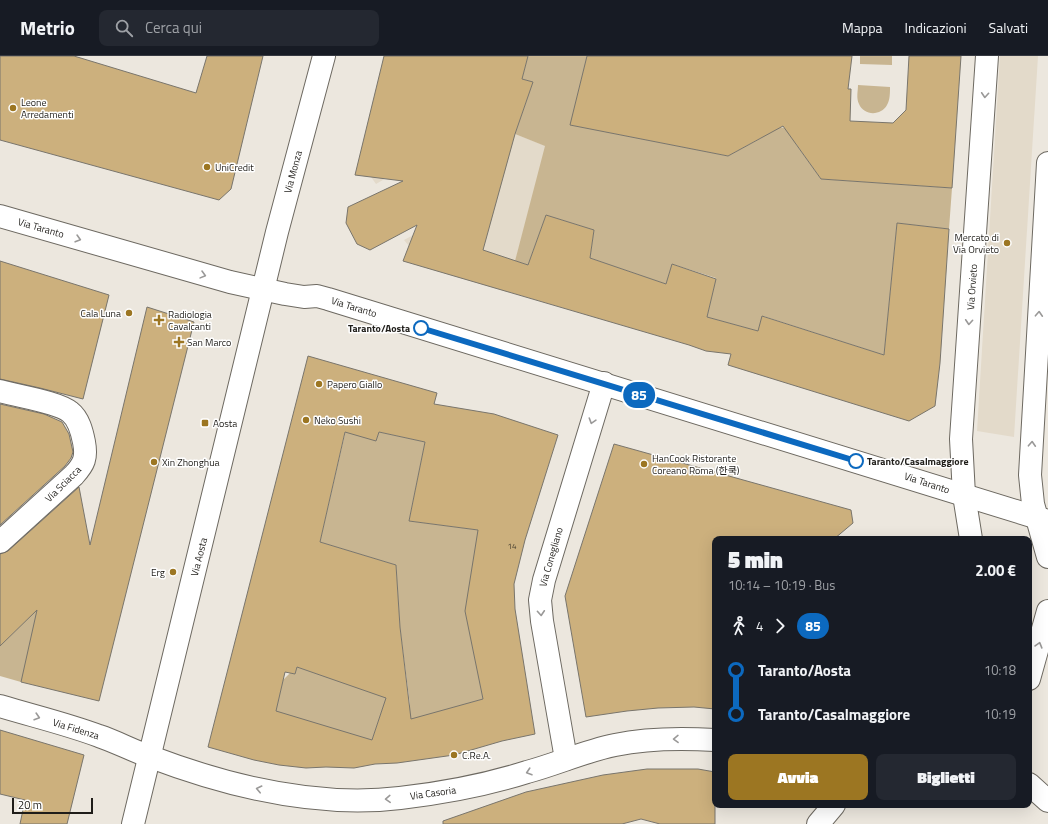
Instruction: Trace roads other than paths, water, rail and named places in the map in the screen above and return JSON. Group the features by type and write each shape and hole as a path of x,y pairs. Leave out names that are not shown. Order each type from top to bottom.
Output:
{"street":[{"name":"Via Monza","path":"264,289 324,56"},
{"name":"Via Orvieto","path":"971,536 964,495 962,439 987,56"},
{"path":"1048,163 1030,475 1031,495 1042,519 1048,557"},
{"name":"Via Taranto","path":"0,216 199,274 291,295 317,296 328,299 1042,519"},
{"name":"Via Aosta","path":"133,824 264,289"},
{"name":"Via Conegliano","path":"566,759 542,621 540,600 544,580 604,383"},
{"name":"Via Sciacca","path":"0,391 50,404 71,412 79,424 83,435 85,458 74,476 0,542"},
{"path":"1032,668 1048,611"},
{"name":"Via Fidenza","path":"0,706 99,736 149,757"},
{"name":"Via Casoria","path":"149,757 200,774 263,790 300,796 348,800 399,798 465,788 529,772 566,759 615,745 636,741 696,738 712,740"},
{"path":"1032,787 1048,801"},
{"path":"818,824 831,808"}],"place":[{"name":"Leone Arredamenti","path":"13,108"},
{"name":"UniCredit","path":"207,167"},
{"name":"Mercato di Via Orvieto","path":"1007,243"},
{"name":"Cala Luna","path":"129,313"},
{"name":"Radiologia Cavalcanti","path":"159,320"},
{"name":"Taranto/Aosta","path":"421,328"},
{"name":"San Marco","path":"179,342"},
{"name":"Papero Giallo","path":"319,384"},
{"name":"Neko Sushi","path":"306,420"},
{"name":"Aosta","path":"205,423"},
{"name":"Taranto/Casalmaggiore","path":"856,461"},
{"name":"Xin Zhonghua","path":"154,462"},
{"name":"HanCook Ristorante Coreano Roma (한쿡)","path":"644,464"},
{"name":"Erg","path":"173,572"},
{"name":"C.Re.A.","path":"454,755"}]}
